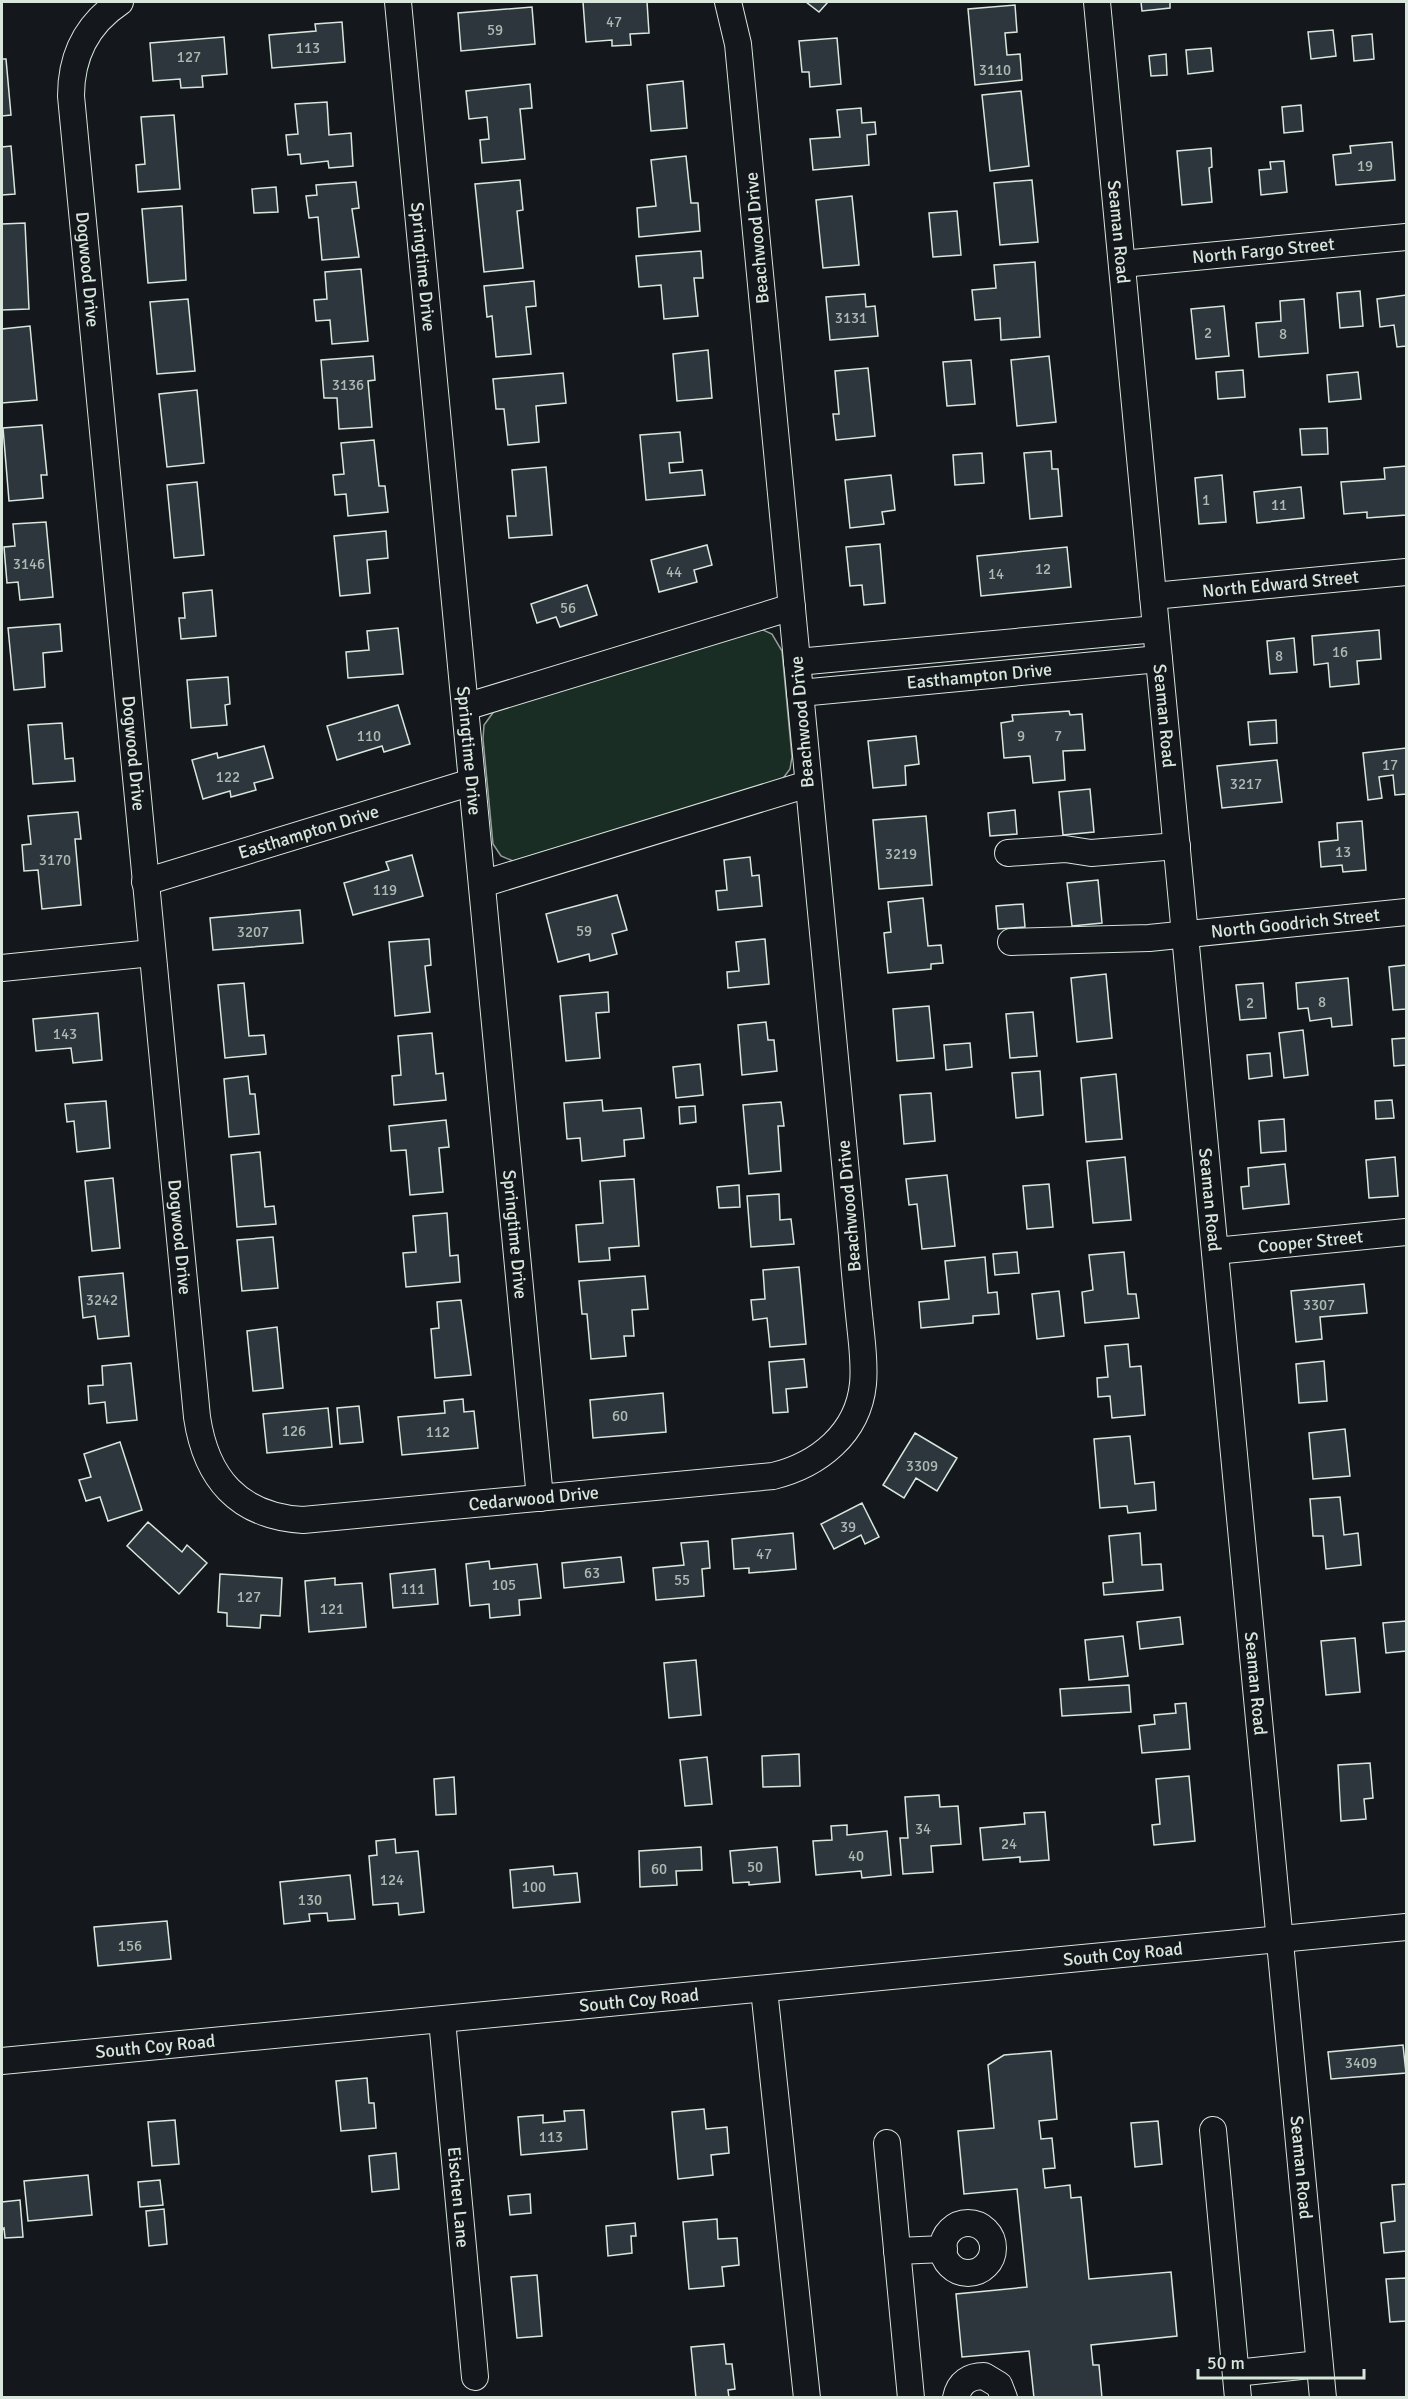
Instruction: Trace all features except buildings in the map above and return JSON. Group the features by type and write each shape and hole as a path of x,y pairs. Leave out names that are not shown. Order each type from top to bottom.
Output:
{"street":[{"name":"Dogwood Drive","path":"120,2 97,21 81,45 75,61 70,96 197,1417 204,1452 224,1486"},
{"name":"Springtime Drive","path":"398,2 540,1498"},
{"name":"Beachwood Drive","path":"728,2 738,44 864,1368 859,1405 839,1438"},
{"name":"Seaman Road","path":"1097,2 1323,2397"},
{"name":"North Fargo Street","path":"1122,264 1407,237"},
{"name":"North Edward Street","path":"1153,596 1407,572"},
{"path":"465,707 792,607"},
{"name":"Easthampton Drive","path":"797,662 1156,629"},
{"name":"Easthampton Drive","path":"800,693 1159,659"},
{"name":"Easthampton Drive","path":"145,882 472,782"},
{"path":"482,884 808,784"},
{"path":"1008,853 1065,849 1091,853 1177,846"},
{"name":"North Goodrich Street","path":"1011,942 1131,940 1407,912"},
{"path":"2,968 152,953"},
{"name":"Cooper Street","path":"1215,1251 1407,1232"},
{"name":"Cedarwood Drive","path":"224,1486 254,1508 286,1519 303,1520 773,1476 802,1468 816,1460 839,1438"},
{"name":"South Coy Road","path":"2,2061 1407,1927"},
{"path":"764,1989 807,2397"},
{"name":"Eischen Lane","path":"442,2020 475,2377"},
{"path":"1213,2130 1237,2385 1319,2364"},
{"path":"887,2143 911,2397"},
{"path":"897,2251 944,2249"},
{"path":"956,2397 961,2384 968,2379 984,2376 999,2385 1004,2397"}],"green space":[{"path":"761,629 772,634 782,651 792,757 790,769 781,781 513,861 501,856 493,844 483,739 484,725 495,710"}]}
